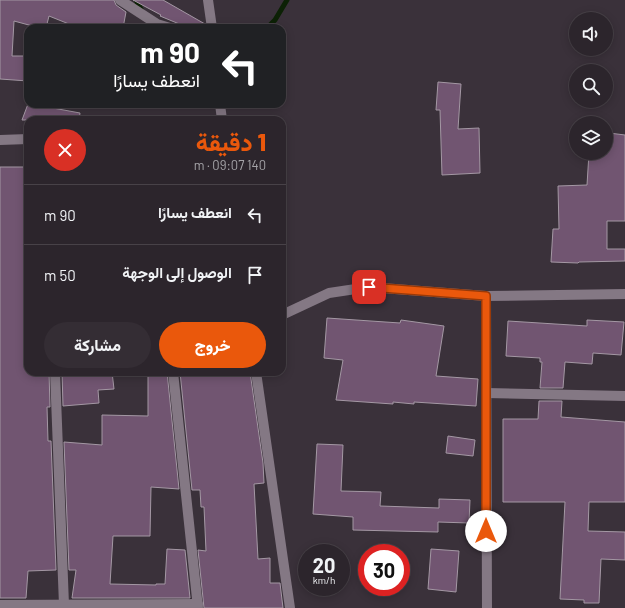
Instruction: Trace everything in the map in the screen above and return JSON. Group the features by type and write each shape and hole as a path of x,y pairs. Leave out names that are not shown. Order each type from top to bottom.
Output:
{"street":[{"path":"120,0 157,24"},
{"path":"208,0 211,24"},
{"path":"0,140 24,139"},
{"path":"286,313 329,293 369,287 486,296 625,294"},
{"path":"486,296 487,608"},
{"path":"55,376 64,604"},
{"path":"0,605 64,604 198,606 173,376"},
{"path":"257,376 290,608"},
{"path":"486,393 625,396"}],"building":[{"path":"0,0 114,0 116,5 126,12 124,24 69,24 49,16 47,24 25,24 14,21 12,56 24,56 24,81 0,79"},
{"path":"133,0 163,0 205,24 179,24 160,16 161,15"},
{"path":"438,82 461,84 458,129 479,128 480,173 442,175 440,110 436,110"},
{"path":"26,108 53,108 80,113 80,116 24,116 24,120 22,120"},
{"path":"613,134 625,135 625,221 607,221 607,249 625,249 625,261 578,263 551,262 553,229 559,229 558,186 587,185 589,160 613,160"},
{"path":"0,167 24,167 24,376 49,376 50,407 47,407 48,441 51,441 56,570 28,571 26,598 0,598"},
{"path":"327,318 400,323 401,320 444,326 436,376 478,379 476,406 414,402 414,404 393,402 393,404 336,400 343,360 324,358"},
{"path":"587,320 624,322 621,355 593,353 592,364 565,362 563,388 540,388 542,362 540,362 540,358 506,356 508,321 587,326"},
{"path":"62,376 112,376 114,389 98,390 99,403 63,406"},
{"path":"148,376 167,376 179,489 151,487 150,536 113,536 110,584 165,584 167,549 185,550 190,598 72,598 76,570 69,570 64,442 102,445 102,415 148,416"},
{"path":"180,376 251,376 263,463 264,483 254,484 258,559 270,558 270,583 280,583 283,608 204,608 198,550 206,551 204,507 201,507 200,490 192,490"},
{"path":"539,401 562,401 561,417 625,422 625,502 589,502 588,531 625,532 625,560 601,559 599,603 584,603 584,600 560,599 565,502 503,502 503,419 538,419"},
{"path":"448,436 475,440 473,456 446,453"},
{"path":"317,444 343,445 341,491 381,492 380,506 439,508 439,499 470,500 469,523 438,522 438,532 353,530 353,517 313,514"},
{"path":"431,549 459,551 456,592 428,589"}],"waterway":[{"path":"136,0 143,13"},
{"path":"271,24 287,0"}],"route":[{"path":"369,287 486,296 486,531"}]}
